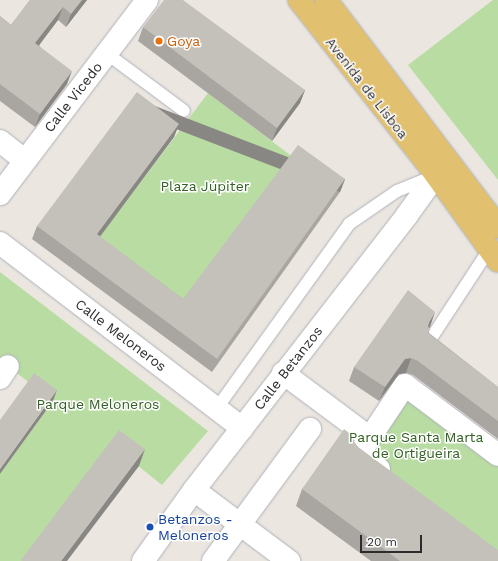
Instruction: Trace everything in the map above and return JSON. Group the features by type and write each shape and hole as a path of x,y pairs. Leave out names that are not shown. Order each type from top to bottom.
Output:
{"main road":[{"name":"Avenida de Lisboa","path":"299,0 443,170 498,227"},
{"name":"Avenida de Lisboa","path":"326,0 443,170 493,256"}],"street":[{"name":"Calle Vicedo","path":"0,194 24,160 147,0"},
{"path":"0,142 24,160"},
{"name":"Calle Betanzos","path":"143,561 194,490 283,373 443,170"},
{"name":"Calle Meloneros","path":"0,243 242,428"},
{"path":"283,373 369,437"},
{"path":"397,482 359,454 405,385 498,455"},
{"path":"213,561 310,429"},
{"path":"194,490 289,561"}],"lane":[{"path":"106,53 184,111"},
{"path":"217,408 349,224 397,191 443,170"},
{"path":"430,340 493,256"}],"green space":[{"path":"493,0 498,0 498,180 408,65"},
{"name":"Plaza Júpiter","path":"208,93 293,157 171,320 86,255"},
{"name":"Parque Meloneros","path":"0,272 208,431 162,485 132,461 27,561 0,561 0,474 53,401 0,360"},
{"name":"Parque Santa Marta de Ortigueira","path":"405,384 498,454 498,557 357,454"}],"building":[{"path":"30,0 82,0 71,14 63,7 35,43 72,71 40,114 0,84 0,16 11,25"},
{"path":"164,0 183,0 305,90 277,128 143,27"},
{"path":"137,92 179,124 97,234 183,299 298,145 345,179 217,359 37,226"},
{"path":"408,290 435,312 429,322 428,326 430,330 428,333 498,387 498,421 418,361 411,358 405,359 385,387 354,367"},
{"path":"34,373 57,390 0,469 0,420"},
{"path":"344,429 353,436 354,442 358,447 498,550 498,561 400,561 302,489"},
{"path":"119,430 145,449 61,561 22,561 21,560"}],"place":[{"name":"Goya","path":"159,41"},
{"name":"Betanzos - Meloneros","path":"150,527"}]}
